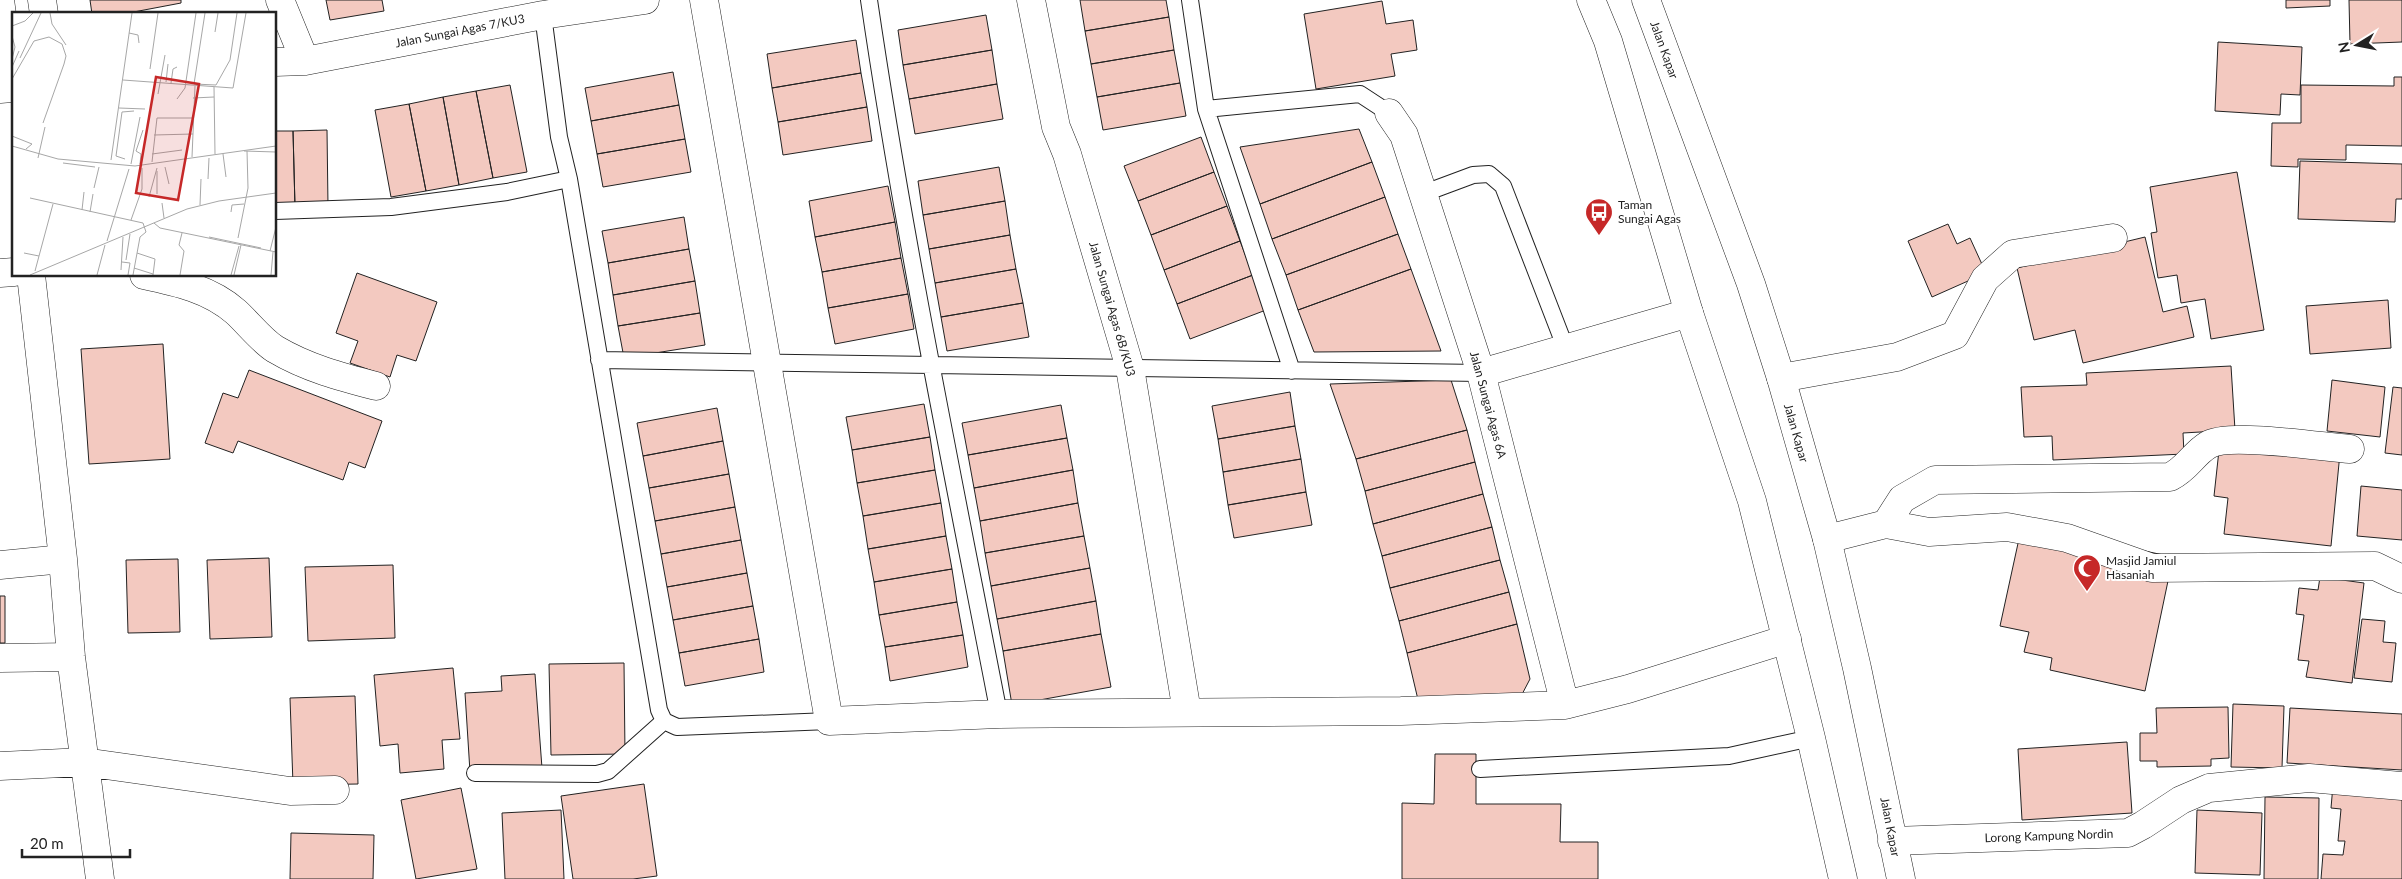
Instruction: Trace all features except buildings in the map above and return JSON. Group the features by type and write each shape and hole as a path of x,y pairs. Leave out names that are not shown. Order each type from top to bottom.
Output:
{"main road":[{"path":"0,0 10,92"},
{"path":"280,0 305,61"},
{"name":"Jalan Sungai Agas 7/KU3","path":"276,62 305,61 543,15 645,0"},
{"path":"704,0 829,721 999,714 1401,711 1565,705 1628,688 1787,639"},
{"name":"Jalan Sungai Agas 6B/KU3","path":"1031,0 1056,127 1067,154 1130,368 1187,712"},
{"path":"1591,0 1608,41 1689,313 1752,501 1812,738 1844,879"},
{"name":"Jalan Kapar","path":"1646,0 1751,284 1781,378 1827,538 1857,668 1901,879"},
{"name":"Jalan Sungai Agas 6A","path":"1390,113 1404,135 1481,373 1565,705"},
{"path":"1781,378 1897,357 1955,335 1985,279 2014,254 2113,238"},
{"path":"31,276 63,560 71,657 100,879"},
{"path":"149,276 176,282 213,295 234,311 274,348 321,372 376,386"},
{"path":"1481,373 1689,313"},
{"path":"1886,524 1902,499 1935,480 2170,478 2182,471 2208,445 2231,439 2350,449"},
{"path":"1827,538 1886,524 1929,532 2006,527 2067,538 2152,568 2375,566 2402,579"},
{"path":"0,565 63,560"},
{"path":"0,658 71,657"},
{"path":"0,766 84,762 290,791 335,790"},
{"name":"Lorong Kampung Nordin","path":"1892,841 2128,833 2180,800 2209,788 2309,778 2402,786"}],"lane":[{"path":"869,0 888,132 897,170 931,365 999,714"},
{"path":"1190,0 1206,109 1292,371"},
{"path":"543,15 559,137 568,179 659,710 664,721 677,727 829,721"},
{"path":"1206,109 1360,94 1390,113"},
{"path":"1422,194 1473,174 1489,174 1503,186 1566,348"},
{"path":"276,211 391,207 507,192 568,179"},
{"path":"599,360 1481,373"},
{"path":"475,773 597,774 608,771 664,721"},
{"path":"1480,769 1729,756 1812,738"}],"place":[{"name":"Taman Sungai Agas","path":"1599,236"},
{"name":"Masjid Jamiul Hasaniah","path":"2087,592"}]}
